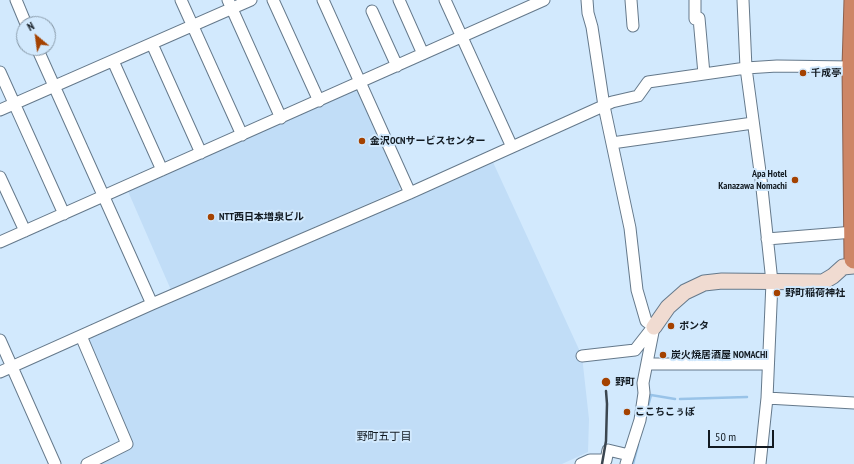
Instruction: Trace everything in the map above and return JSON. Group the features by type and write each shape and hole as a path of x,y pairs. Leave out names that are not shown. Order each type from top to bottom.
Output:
{"highway":[{"path":"854,0 852,67 854,259"}],"street":[{"path":"16,0 23,16"},
{"path":"181,0 242,135"},
{"path":"0,110 193,26 230,4 251,0"},
{"path":"273,0 319,101"},
{"path":"323,0 410,193"},
{"path":"399,0 423,54"},
{"path":"445,0 512,147"},
{"path":"0,242 544,0"},
{"path":"587,0 604,106 630,228 637,290 646,321 654,327"},
{"path":"631,0 633,26"},
{"path":"695,0 704,74"},
{"path":"743,0 746,68 754,123 772,282 767,364 767,398 760,464"},
{"path":"230,4 281,118"},
{"path":"372,10 397,66"},
{"path":"152,44 201,153"},
{"path":"41,56 152,304"},
{"path":"113,61 162,170"},
{"path":"0,372 152,304 410,193 612,102 638,96 648,82 746,68 777,66 852,67"},
{"path":"0,72 64,214"},
{"path":"612,142 754,123"},
{"path":"0,177 25,231"},
{"path":"767,239 854,232"},
{"path":"582,356 635,350 668,307 685,292 704,283 722,281 823,282 843,267 854,266"},
{"path":"586,462 606,460 608,450 628,460 640,420 644,392 643,383 654,327"},
{"path":"81,336 127,444 88,464"},
{"path":"0,340 55,464"},
{"path":"647,364 767,364"},
{"path":"767,398 854,402"}],"shaded area":[{"path":"356,88 400,185 399,190 171,290 127,189"},
{"path":"492,160 582,356 589,419 588,452 562,464 92,464 132,445 87,339"}],"waterway":[{"path":"647,410 651,395 675,399"},
{"path":"680,399 747,397"},
{"path":"633,464 638,445"}],"railway":[{"path":"602,464 606,441 606,391"}],"place":[{"name":"千成亭","path":"803,73"},
{"name":"金沢OCNサービスセンター","path":"362,141"},
{"name":"Apa Hotel Kanazawa Nomachi","path":"795,180"},
{"name":"NTT西日本増泉ビル","path":"211,217"},
{"name":"野町稲荷神社","path":"777,293"},
{"name":"ポンタ","path":"671,326"},
{"name":"炭火焼居酒屋 NOMACHI","path":"663,355"},
{"name":"野町","path":"606,382"},
{"name":"ここちこぅぼ","path":"627,412"}],"district":[{"name":"野町五丁目","path":"384,437"}]}
